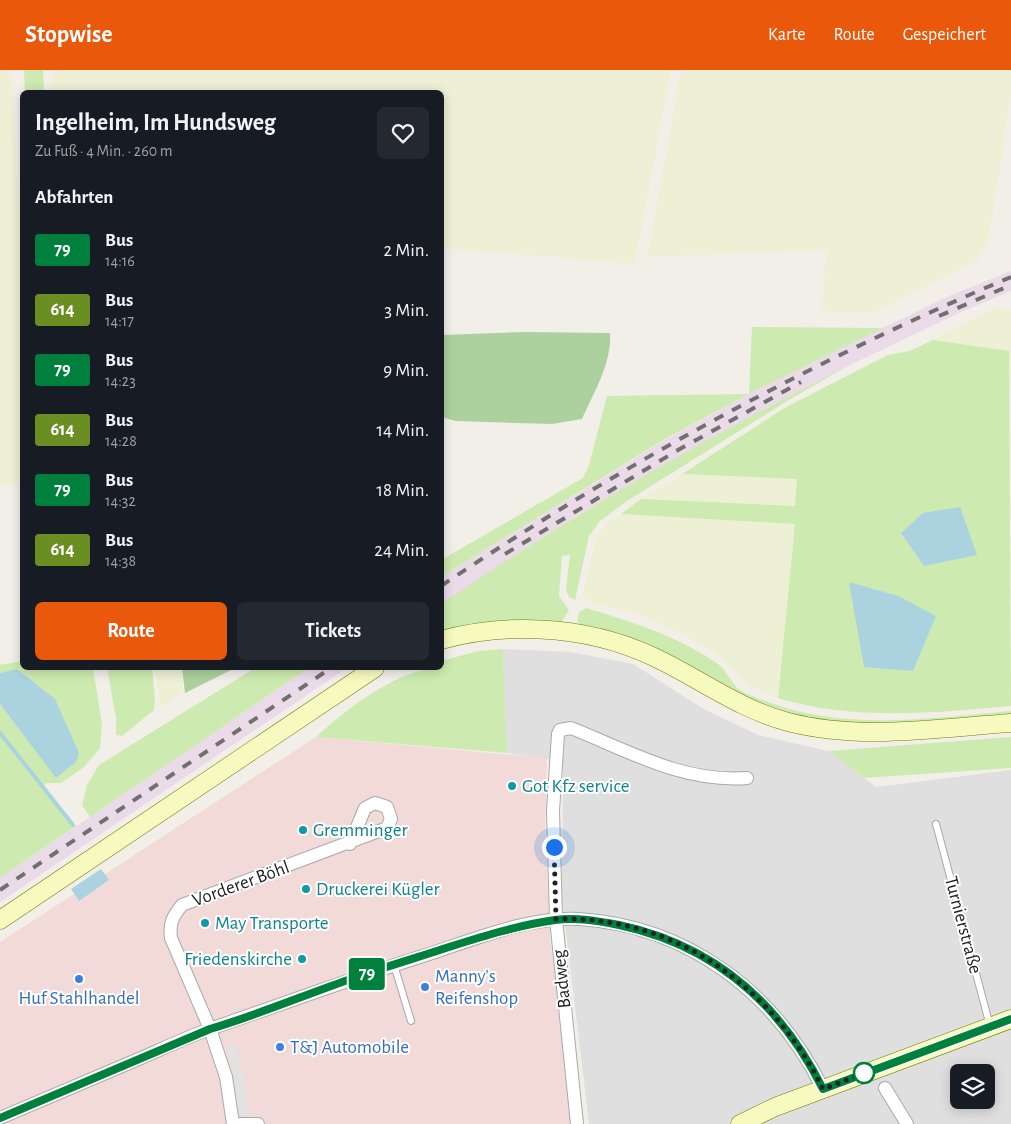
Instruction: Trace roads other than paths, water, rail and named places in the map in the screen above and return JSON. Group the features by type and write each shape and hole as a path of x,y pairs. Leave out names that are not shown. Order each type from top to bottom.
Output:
{"main road":[{"path":"444,639 479,632 515,629 560,631 602,639 664,662 723,696 755,711 788,722 822,729 875,732 1011,723"},
{"path":"0,920 372,670"},
{"path":"740,1124 776,1107 1011,1019"}],"street":[{"name":"Badweg","path":"577,1124 556,919 553,811 556,740 560,730 571,728 635,756 685,774 733,779 747,778"},
{"name":"Vorderer Böhl","path":"233,1124 226,1077 210,1029 172,938 170,928 173,916 182,905 350,844"},
{"path":"0,1118 210,1029 394,965 499,931 556,919 594,920 632,928 699,952 732,975 762,1000 796,1044 823,1089"},
{"path":"885,1088 907,1124"},
{"path":"240,1124 258,1124"}],"lane":[{"name":"Turnierstraße","path":"936,824 990,1026"},
{"path":"394,965 411,1021"}],"water":[{"path":"960,507 977,555 924,566 901,533 923,513"},
{"path":"849,582 898,596 936,616 913,671 864,667"},
{"path":"17,669 55,699 79,753 76,762 56,778 0,704 0,673"},
{"path":"101,869 109,880 79,901 71,889"}],"waterway":[{"path":"0,733 73,825"}],"railway":[{"path":"444,584 578,498 719,418 863,344 1011,277"},
{"path":"939,316 1011,285"},
{"path":"505,554 678,450 801,382"},
{"path":"0,890 328,670"}],"place":[{"name":"Got Kfz service","path":"512,786"},
{"name":"Gremminger","path":"303,830"},
{"name":"Druckerei Kügler","path":"306,889"},
{"name":"May Transporte","path":"205,923"},
{"name":"Friedenskirche","path":"302,959"},
{"name":"Huf Stahlhandel","path":"79,979"},
{"name":"Manny's Reifenshop","path":"425,987"},
{"name":"T&J Automobile","path":"280,1047"}]}
